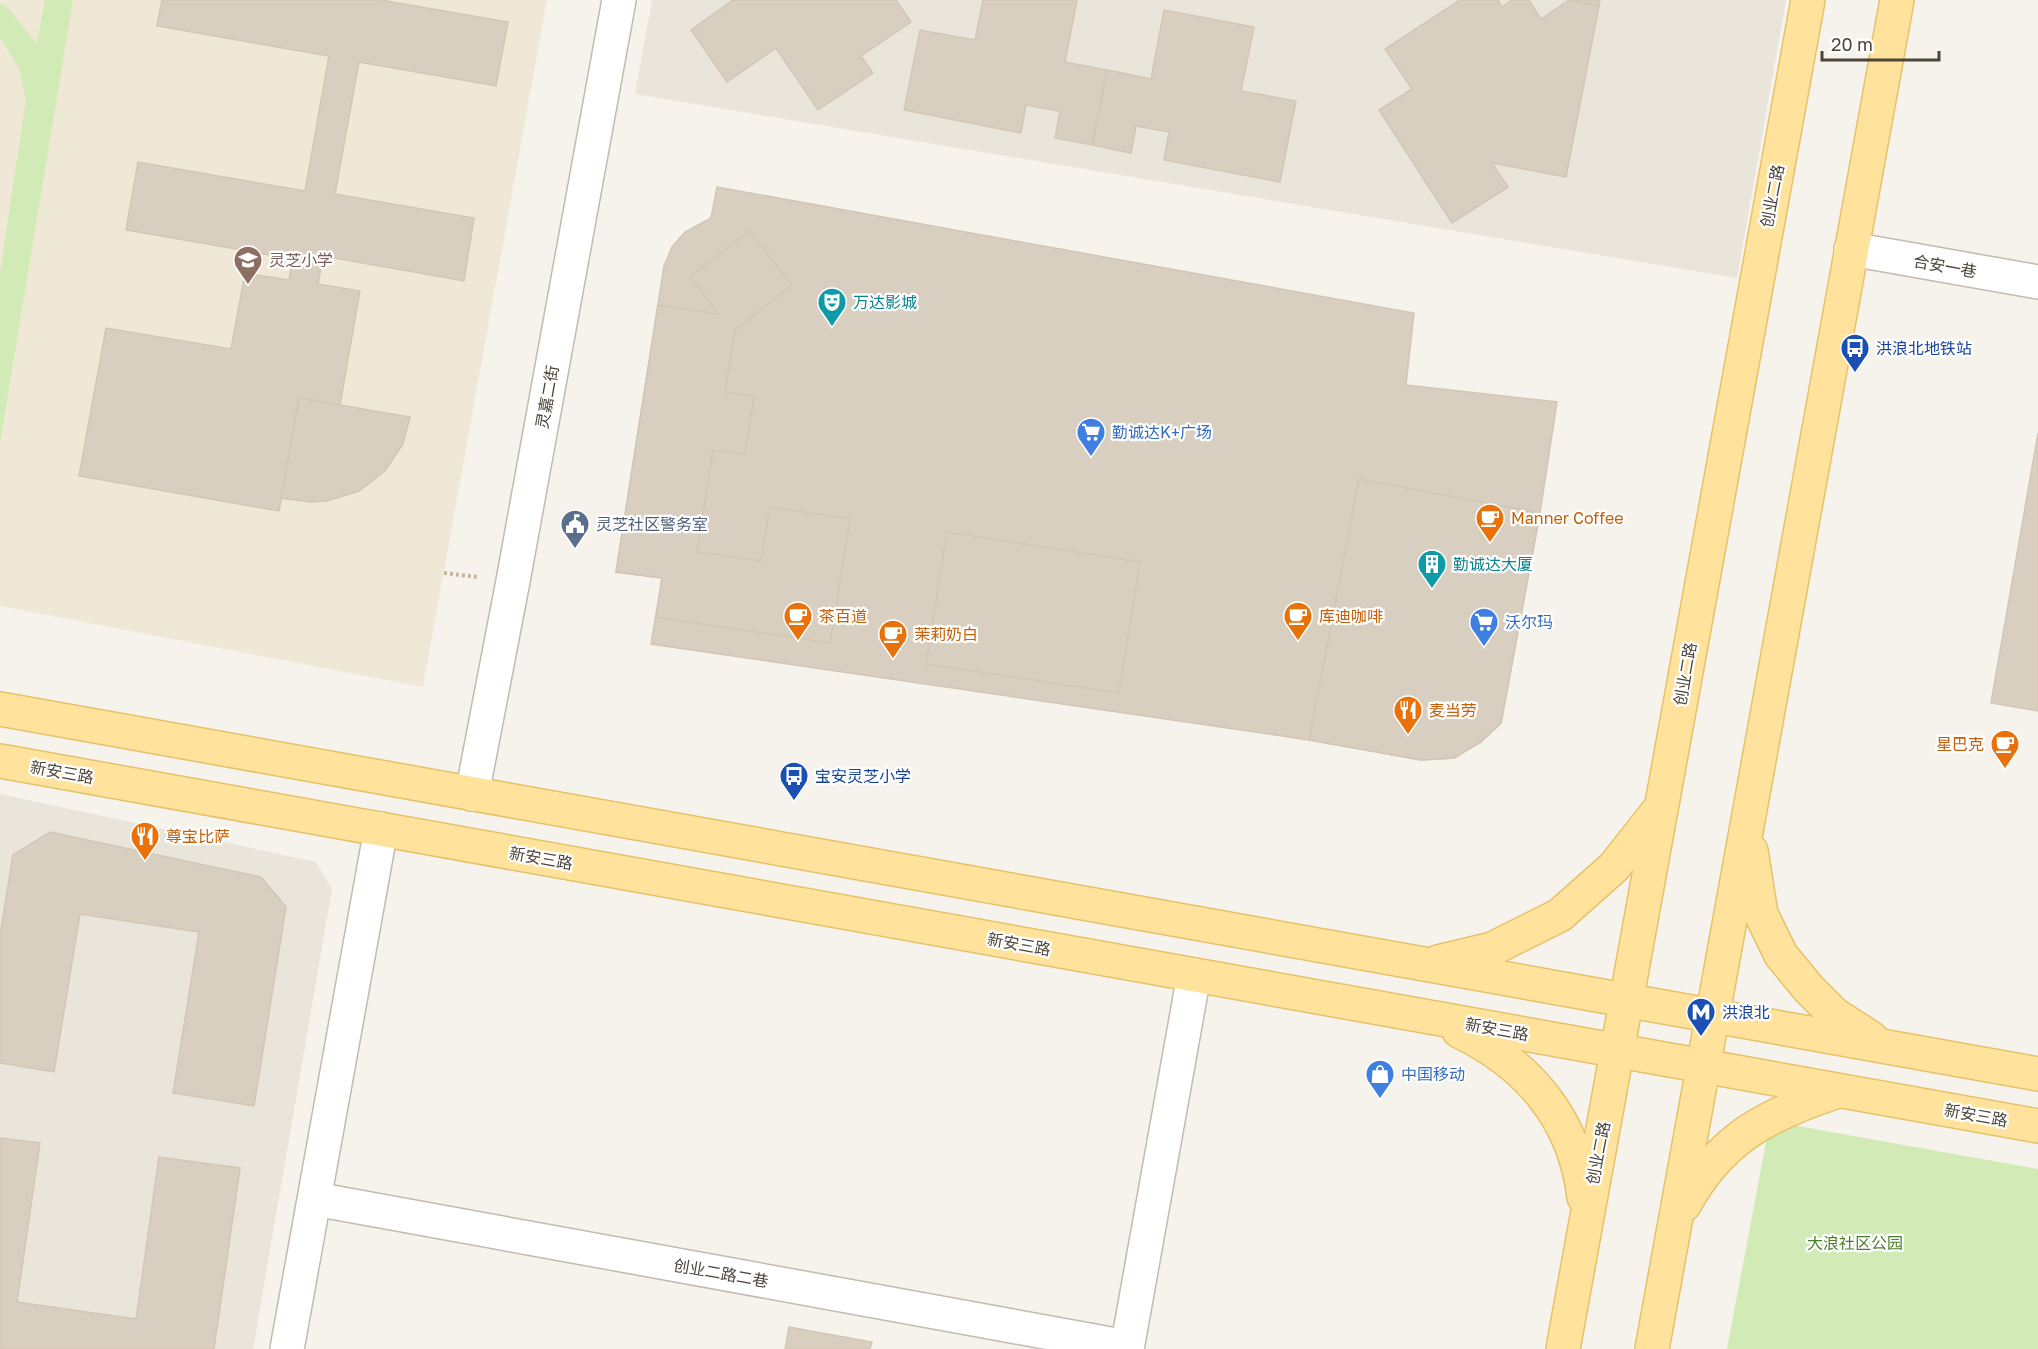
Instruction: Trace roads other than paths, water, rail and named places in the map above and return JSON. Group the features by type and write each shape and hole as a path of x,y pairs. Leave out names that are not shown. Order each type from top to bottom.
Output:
{"main road":[{"name":"创业二路","path":"1563,1349 1808,0"},
{"path":"1652,1349 1897,0"},
{"path":"0,709 2038,1074"},
{"name":"新安三路","path":"0,760 2038,1126"},
{"path":"1427,965 1492,949 1560,915 1614,867 1661,808"},
{"path":"1748,819 1753,869 1761,914 1781,955 1809,989 1834,1014 1886,1047"},
{"path":"1429,1017 1484,1043 1515,1067 1544,1095 1568,1134 1581,1173 1587,1216"},
{"path":"1676,1219 1698,1180 1727,1147 1761,1122 1798,1104 1838,1090"}],"street":[{"name":"灵嘉二街","path":"472,794 619,0"},
{"name":"合安一巷","path":"1851,249 2038,282"},
{"path":"286,1349 381,829"},
{"path":"1127,1348 1194,975"},
{"name":"创业二路二巷","path":"315,1199 1127,1348"}],"place":[{"name":"灵芝小学","path":"248,286"},
{"name":"万达影城","path":"832,328"},
{"name":"洪浪北地铁站","path":"1855,374"},
{"name":"勤诚达K+广场","path":"1091,458"},
{"name":"Manner Coffee","path":"1490,544"},
{"name":"灵芝社区警务室","path":"575,550"},
{"name":"勤诚达大厦","path":"1432,590"},
{"name":"茶百道","path":"798,642"},
{"name":"库迪咖啡","path":"1298,642"},
{"name":"沃尔玛","path":"1484,648"},
{"name":"茉莉奶白","path":"893,660"},
{"name":"麦当劳","path":"1408,736"},
{"name":"星巴克","path":"2005,770"},
{"name":"宝安灵芝小学","path":"794,802"},
{"name":"尊宝比萨","path":"145,862"},
{"name":"洪浪北","path":"1701,1038"},
{"name":"中国移动","path":"1380,1100"}],"park label":[{"name":"大浪社区公园","path":"1855,1243"}]}
